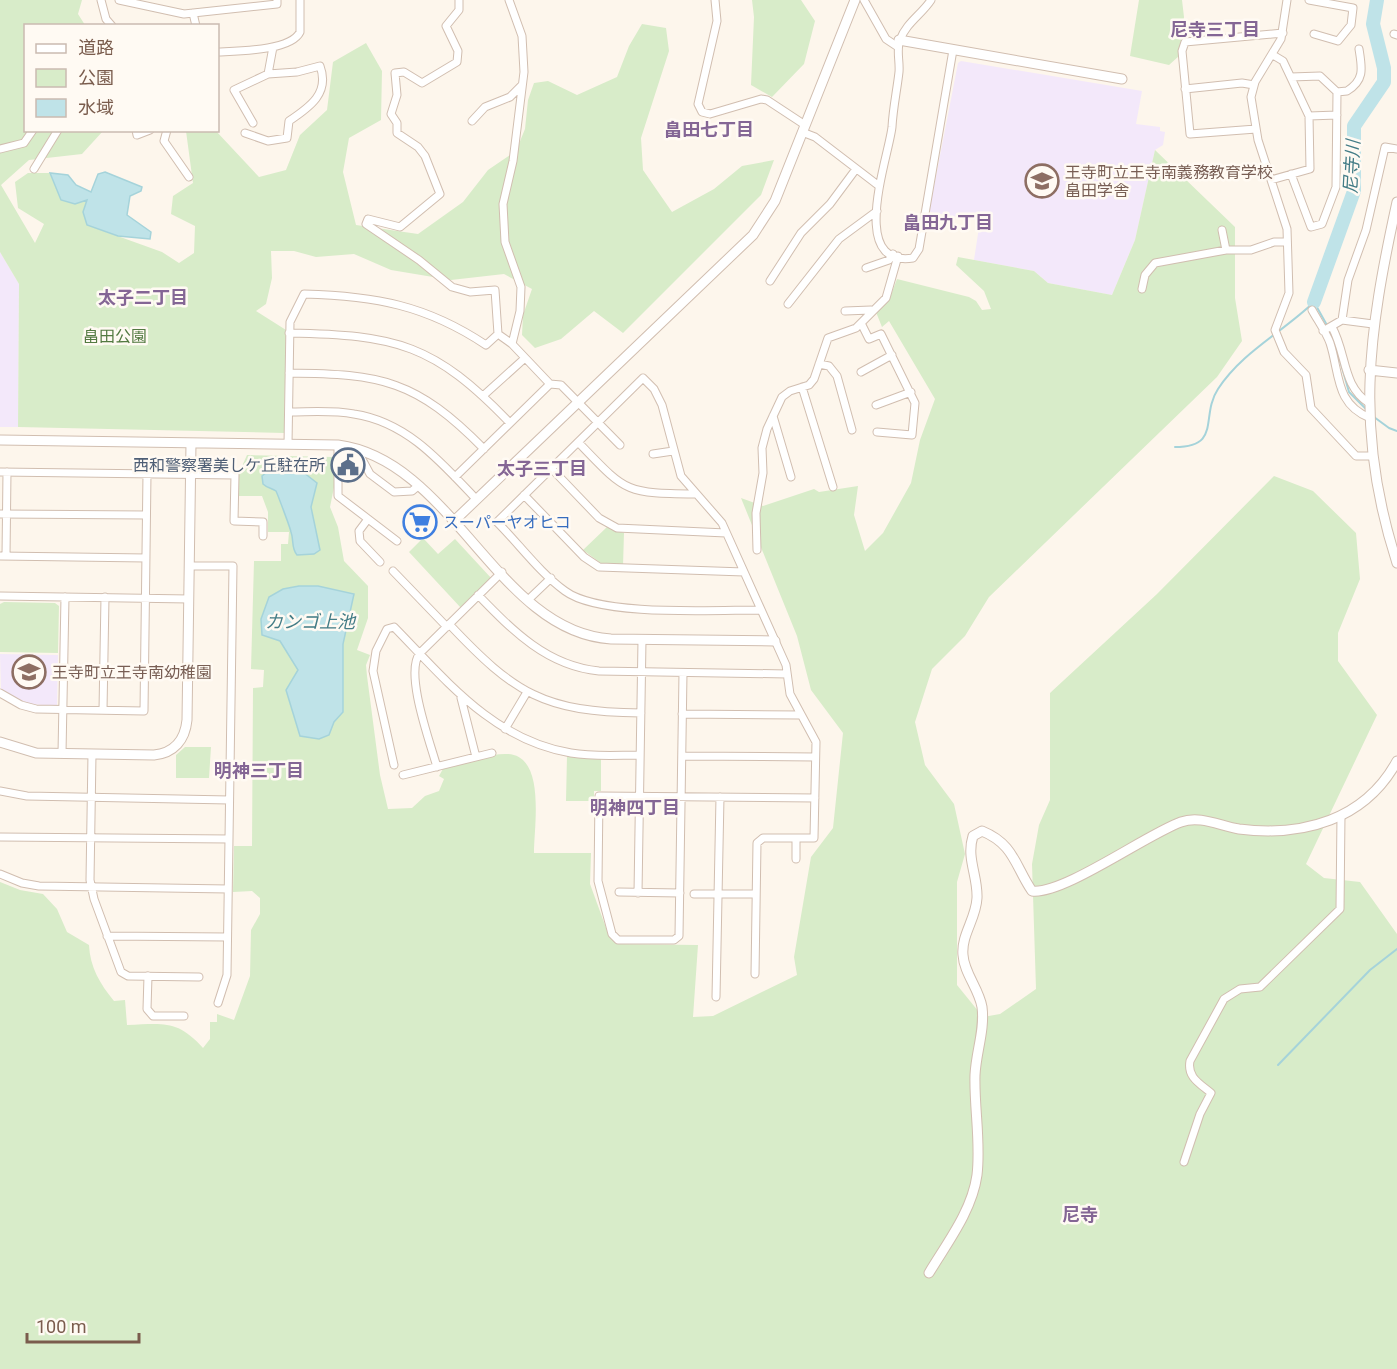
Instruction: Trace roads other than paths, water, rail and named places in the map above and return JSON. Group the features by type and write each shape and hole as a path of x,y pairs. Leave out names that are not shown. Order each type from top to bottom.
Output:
{"street":[{"path":"110,0 101,1 110,24"},
{"path":"119,0 170,12 193,13 277,4 277,0"},
{"path":"219,52 273,47 298,36 300,0"},
{"path":"459,0 459,10 446,27 458,51 457,62 422,82 404,72 395,73 394,76 397,94 391,114 397,123 397,134 418,147 425,156 440,194 400,227 368,219 366,224 419,260 452,287 471,292 495,290 498,334"},
{"path":"509,0 522,36 523,84 513,161 503,204 505,242 521,287 520,311 512,344"},
{"path":"715,0 717,21 698,104 702,112 710,114 761,99 804,128 879,186"},
{"path":"453,522 753,235 775,201 855,0"},
{"path":"864,0 885,39 899,44 953,50 1122,79"},
{"path":"931,0 899,44 899,70 892,104 892,127 879,186 877,211 879,243 895,255 914,258 919,249 953,50"},
{"path":"1287,0 1283,33 1273,55 1254,85 1251,103 1256,129 1285,222 1289,293 1276,333 1288,358 1306,375 1311,408 1314,412 1334,429 1356,456 1372,456"},
{"path":"1309,0 1353,8 1350,25 1338,41 1314,34"},
{"path":"193,13 196,24"},
{"path":"1256,129 1190,134 1182,51 1185,42 1283,33"},
{"path":"268,74 273,47"},
{"path":"1337,92 1347,91 1360,79 1362,68 1359,50"},
{"path":"1271,180 1310,169 1309,116 1283,61 1273,55"},
{"path":"244,133 268,141 287,138 289,121 311,107 323,84 320,66 297,72 268,74 234,90 253,123"},
{"path":"1291,77 1320,76 1337,92 1336,188 1322,224 1311,227 1291,174"},
{"path":"1185,89 1242,83 1254,85"},
{"path":"472,121 485,107 510,97 523,84"},
{"path":"1309,116 1337,116"},
{"path":"0,149 24,143 32,132"},
{"path":"34,168 57,132"},
{"path":"166,132 164,141 189,177"},
{"path":"1342,320 1348,280 1366,230 1385,147 1397,149"},
{"path":"770,281 801,233 830,204 856,170"},
{"path":"1397,202 1373,324 1369,370 1372,456 1382,507 1397,563"},
{"path":"788,304 839,239 877,211"},
{"path":"1222,230 1226,250"},
{"path":"1142,289 1145,275 1155,263 1226,250 1242,252 1274,242 1287,242"},
{"path":"866,268 889,260 895,255"},
{"path":"757,550 756,513 763,473 761,453 772,416 782,397 790,391 809,385 828,338 856,328 889,291 895,255"},
{"path":"288,444 290,333 292,316 304,294 362,296 392,302 432,315 486,345 498,334"},
{"path":"845,311 872,310"},
{"path":"1312,310 1330,345 1341,394 1359,413 1370,418"},
{"path":"1323,331 1342,320 1373,324"},
{"path":"861,323 869,339 881,334 915,403 912,435 877,432"},
{"path":"1332,327 1341,347 1353,390 1369,403"},
{"path":"290,333 353,335 399,344 434,358 484,395 510,423"},
{"path":"498,334 512,344 550,384 561,385 620,445"},
{"path":"861,372 892,355"},
{"path":"484,395 525,358"},
{"path":"819,364 829,366 837,376 852,430"},
{"path":"1369,370 1397,373"},
{"path":"289,373 349,374 397,385 441,409 484,449"},
{"path":"755,974 757,843 763,838 814,838 816,742 790,694 786,665 744,572 717,514 695,494 681,476 662,405 654,389 643,378 497,522 551,578 572,596 599,606 761,610"},
{"path":"455,477 550,384"},
{"path":"802,387 833,487"},
{"path":"876,405 911,392"},
{"path":"289,412 339,412 379,420 415,438 476,499"},
{"path":"772,416 791,477"},
{"path":"0,440 355,447 380,456 401,469 528,600 553,621 578,633 603,639 775,641"},
{"path":"578,442 618,482 633,491 695,494"},
{"path":"0,742 30,752 159,755 173,749 181,741 187,720 191,443"},
{"path":"338,445 338,496 397,541"},
{"path":"355,447 368,471 398,494 412,491 418,486"},
{"path":"654,454 673,451"},
{"path":"368,471 372,463 380,456"},
{"path":"551,468 599,518 617,528 726,533"},
{"path":"146,558 3,556 4,472 236,475 234,521 263,522 263,537"},
{"path":"0,693 29,707 63,710 144,711 147,474"},
{"path":"524,495 584,557 599,567 618,570 744,572"},
{"path":"3,514 146,516"},
{"path":"368,519 359,531 360,541 380,562"},
{"path":"189,566 233,566 227,975 218,1003"},
{"path":"393,570 493,669 527,692 575,710 641,713"},
{"path":"437,766 414,676 415,661 420,653 502,572"},
{"path":"528,600 551,578"},
{"path":"478,595 520,636 556,660 591,670 787,674"},
{"path":"0,596 189,599"},
{"path":"62,753 65,597"},
{"path":"103,710 105,597"},
{"path":"394,765 373,678 374,659 387,629 394,627 461,696 505,729 533,743 569,753 640,755"},
{"path":"638,893 642,639"},
{"path":"683,673 682,714 682,756 681,796 679,936 674,940 618,940 612,934 598,881 599,796 681,796 815,798"},
{"path":"505,729 527,692"},
{"path":"461,696 476,757"},
{"path":"682,714 801,715"},
{"path":"403,775 492,753"},
{"path":"92,754 91,887 107,936 124,975 200,977"},
{"path":"682,756 815,757"},
{"path":"929,1273 969,1202 977,1174 975,1073 982,1029 982,1007 963,957 963,940 977,901 977,885 969,854 973,836 982,831 1003,843 1010,850 1032,891 1039,892 1070,880 1189,819 1238,829 1273,831 1309,826 1341,815 1362,805 1377,790 1397,761"},
{"path":"0,791 27,796 229,800"},
{"path":"716,997 720,797"},
{"path":"1184,1162 1200,1114 1211,1093 1191,1076 1188,1070 1190,1061 1224,999 1240,989 1260,987 1340,909 1341,815"},
{"path":"0,837 229,839"},
{"path":"796,838 796,859"},
{"path":"0,874 29,885 228,889"},
{"path":"619,892 680,893"},
{"path":"694,894 756,894"},
{"path":"107,936 227,937"},
{"path":"148,976 147,1009 153,1016 184,1016"}],"water":[{"path":"105,172 142,187 141,191 130,196 127,215 151,232 150,239 118,236 87,225 83,212 87,200 75,204 61,200 50,173 68,175 76,185 91,192 98,174"},
{"path":"285,458 317,483 311,507 320,550 314,554 297,555 276,491 263,484 262,476"},
{"name":"カンゴ上池","path":"318,586 354,594 343,644 343,712 334,722 329,735 319,739 300,736 286,690 298,670 280,641 262,635 261,619 269,597 283,589"}],"waterway":[{"name":"尼寺川","path":"1314,302 1354,191 1354,126 1384,82 1384,68 1373,24 1377,0"},
{"path":"1175,447 1190,446 1205,436 1213,399 1228,376 1251,353 1314,302 1328,327"},
{"path":"1340,360 1349,392 1368,411"},
{"path":"1374,417 1397,431"},
{"path":"1278,1065 1370,970 1397,949"}],"place":[{"name":"王寺町立王寺南義務教育学校 畠田学舎","path":"1042,181"},
{"name":"西和警察署美しケ丘駐在所","path":"348,465"},
{"name":"スーパーヤオヒコ","path":"420,522"},
{"name":"王寺町立王寺南幼稚園","path":"29,672"}],"district":[{"name":"尼寺三丁目","path":"1215,30"},
{"name":"畠田七丁目","path":"709,130"},
{"name":"畠田九丁目","path":"948,223"},
{"name":"太子二丁目","path":"143,298"},
{"name":"太子三丁目","path":"542,469"},
{"name":"明神三丁目","path":"259,771"},
{"name":"明神四丁目","path":"635,808"},
{"name":"尼寺","path":"1080,1215"}],"park label":[{"name":"畠田公園","path":"115,336"}]}
